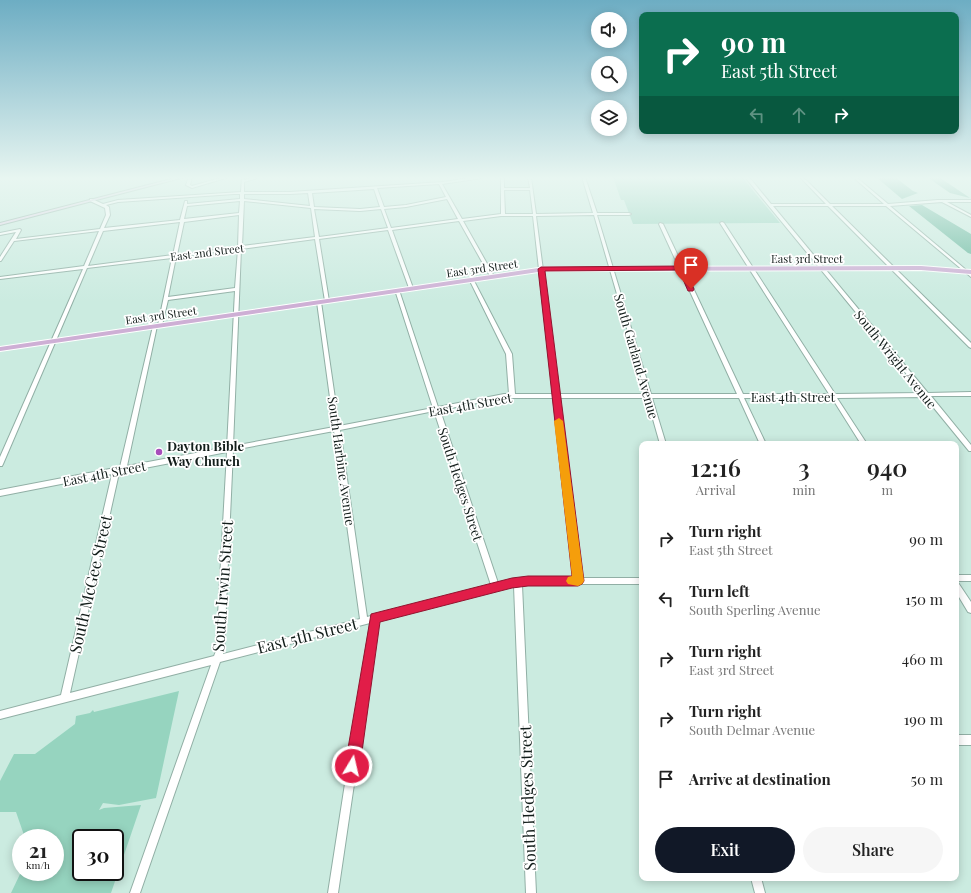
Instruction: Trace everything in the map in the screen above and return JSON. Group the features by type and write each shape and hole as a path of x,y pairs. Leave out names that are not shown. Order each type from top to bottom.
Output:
{"main road":[{"path":"0,224 20,219"},
{"name":"East 3rd Street","path":"0,349 541,269 893,268 937,269 968,272"}],"street":[{"path":"0,464 105,219"},
{"path":"13,240 196,219"},
{"name":"South Irwin Street","path":"135,893 220,651 224,595 241,219"},
{"path":"314,219 327,301"},
{"path":"386,219 411,288"},
{"name":"East 2nd Street","path":"0,278 471,219"},
{"path":"534,219 578,581"},
{"name":"South Garland Avenue","path":"596,219 662,441"},
{"name":"South Wright Avenue","path":"781,219 971,449"},
{"path":"843,219 971,346"},
{"path":"904,219 971,276"},
{"name":"South McGee Street","path":"64,698 119,470 165,299 183,220"},
{"path":"460,220 492,276"},
{"path":"722,223 862,441"},
{"path":"661,224 762,441"},
{"path":"0,234 19,230 0,260"},
{"path":"471,280 509,354 512,396"},
{"path":"165,299 237,289"},
{"name":"South Hedges Street","path":"397,290 495,587"},
{"name":"South Harbine Avenue","path":"318,302 364,620"},
{"name":"East 4th Street","path":"0,493 512,396 833,396 971,394"},
{"path":"959,578 971,578"},
{"name":"East 5th Street","path":"0,714 364,620 518,582 639,580"},
{"name":"South Hedges Street","path":"518,582 531,893"},
{"path":"959,591 971,609"},
{"path":"333,893 375,618"},
{"path":"959,740 971,740"},
{"path":"757,881 760,893"}],"green space":[{"path":"631,219 776,219 780,223 633,224"},
{"path":"925,219 945,219 971,234 971,254"},
{"path":"179,691 156,798 119,805 103,803 99,810 104,808 141,805 124,855 124,829 72,829 72,881 115,881 111,893 11,893 17,881 64,881 64,829 22,829 16,812 0,812 0,781 14,754 35,754 75,724 76,716 90,713 93,710 94,712"}],"slow traffic":[{"path":"559,421 578,581 572,581"}],"place":[{"name":"Dayton Bible Way Church","path":"159,452"}],"route":[{"path":"352,766 375,618 512,583 528,581 578,581 541,269 681,268 691,289"}]}
